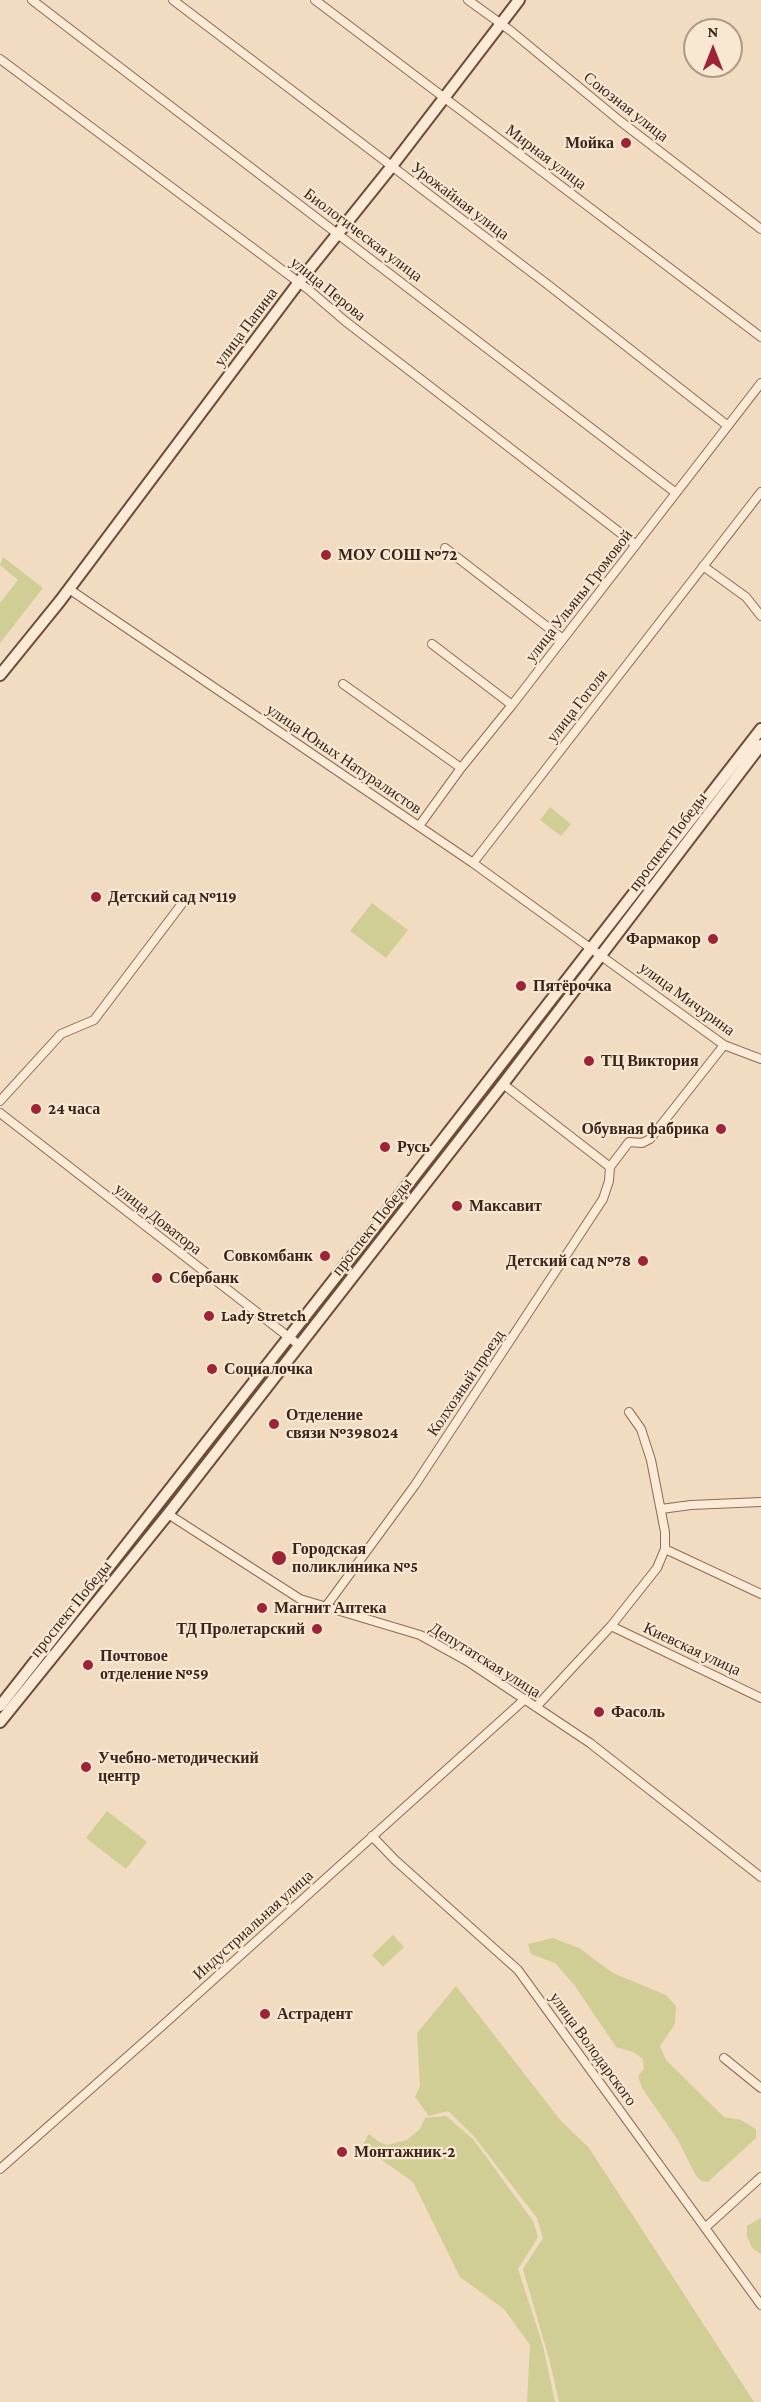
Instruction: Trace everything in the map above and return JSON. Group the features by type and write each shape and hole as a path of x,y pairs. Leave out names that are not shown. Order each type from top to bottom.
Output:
{"main road":[{"name":"улица Папина","path":"0,675 69,589 299,282 392,166 519,0"},
{"name":"проспект Победы","path":"0,1706 761,729"},
{"name":"проспект Победы","path":"0,1722 168,1514 503,1084 761,745"}],"street":[{"name":"Биологическая улица","path":"32,0 676,493"},
{"name":"Урожайная улица","path":"173,0 728,426"},
{"name":"Мирная улица","path":"315,0 761,336"},
{"name":"Союзная улица","path":"472,2 501,23 620,121 761,229"},
{"name":"улица Перова","path":"0,59 299,282 345,321 636,545"},
{"name":"улица Ульяны Громовой","path":"419,826 461,768 513,705 761,383"},
{"name":"улица Гоголя","path":"473,863 761,492"},
{"path":"445,548 563,639"},
{"path":"704,566 746,597 761,616"},
{"name":"улица Юных Натуралистов","path":"69,589 473,863 602,955"},
{"path":"432,644 513,705"},
{"path":"343,684 461,768"},
{"path":"0,1101 61,1034 94,1020 184,902"},
{"name":"улица Мичурина","path":"602,955 724,1045 761,1059"},
{"name":"Колхозный проезд","path":"327,1605 415,1485 603,1199 609,1180 610,1167 629,1142 642,1143 650,1139 724,1045"},
{"path":"503,1084 610,1167"},
{"name":"улица Доватора","path":"0,1113 299,1345"},
{"path":"536,1707 611,1626 657,1568 665,1549 661,1509 651,1460 641,1429 629,1412"},
{"path":"661,1509 691,1505 761,1502"},
{"name":"Депутатская улица","path":"168,1514 300,1599 327,1605 420,1635 467,1661 590,1743 761,1877"},
{"path":"665,1549 761,1594"},
{"name":"Киевская улица","path":"611,1626 761,1698"},
{"name":"Индустриальная улица","path":"0,2169 525,1700"},
{"name":"улица Володарского","path":"372,1836 395,1860 519,1970 761,2305"},
{"path":"724,2058 761,2088"},
{"path":"706,2227 761,2178"}],"shaded area":[{"path":"3,557 43,588 0,643 0,603 18,580 0,565"},
{"path":"550,807 571,824 561,836 540,820"},
{"path":"372,903 408,930 386,958 350,931"},
{"path":"107,1811 147,1842 126,1869 86,1838"},
{"path":"393,1935 404,1947 383,1967 372,1955"},
{"path":"553,1938 579,1948 613,1973 666,1995 676,2006 675,2024 660,2046 666,2060 724,2117 741,2120 756,2129 756,2138 708,2182 701,2181 695,2174 678,2140 642,2088 638,2076 644,2069 643,2059 633,2052 616,2047 575,1986 555,1963 531,1954 528,1944"},
{"path":"456,1986 561,2121 589,2148 754,2402 559,2402 523,2269 543,2238 537,2218 473,2135 448,2111 429,2116 415,2097 420,2086 417,2033"},
{"path":"446,2116 473,2139 533,2221 538,2237 518,2269 543,2346 555,2402 527,2402 530,2345 504,2309 460,2277 413,2182 362,2146 369,2134 387,2145 407,2140 420,2129 425,2118"},
{"path":"761,2218 761,2254 752,2248 747,2236 747,2226"}],"place":[{"name":"Мойка","path":"626,143"},
{"name":"МОУ СОШ №72","path":"326,555"},
{"name":"Детский сад №119","path":"96,897"},
{"name":"Фармакор","path":"713,939"},
{"name":"Пятёрочка","path":"521,986"},
{"name":"ТЦ Виктория","path":"589,1061"},
{"name":"24 часа","path":"36,1109"},
{"name":"Обувная фабрика","path":"721,1129"},
{"name":"Русь","path":"385,1147"},
{"name":"Максавит","path":"457,1206"},
{"name":"Совкомбанк","path":"325,1256"},
{"name":"Детский сад №78","path":"643,1261"},
{"name":"Сбербанк","path":"157,1278"},
{"name":"Lady Stretch","path":"209,1316"},
{"name":"Социалочка","path":"212,1369"},
{"name":"Отделение связи №398024","path":"274,1424"},
{"name":"Городская поликлиника №5","path":"279,1558"},
{"name":"Магнит Аптека","path":"262,1608"},
{"name":"ТД Пролетарский","path":"317,1629"},
{"name":"Почтовое отделение №59","path":"88,1665"},
{"name":"Фасоль","path":"599,1712"},
{"name":"Учебно-методический центр","path":"86,1767"},
{"name":"Астрадент","path":"265,2014"},
{"name":"Монтажник-2","path":"342,2152"}]}
